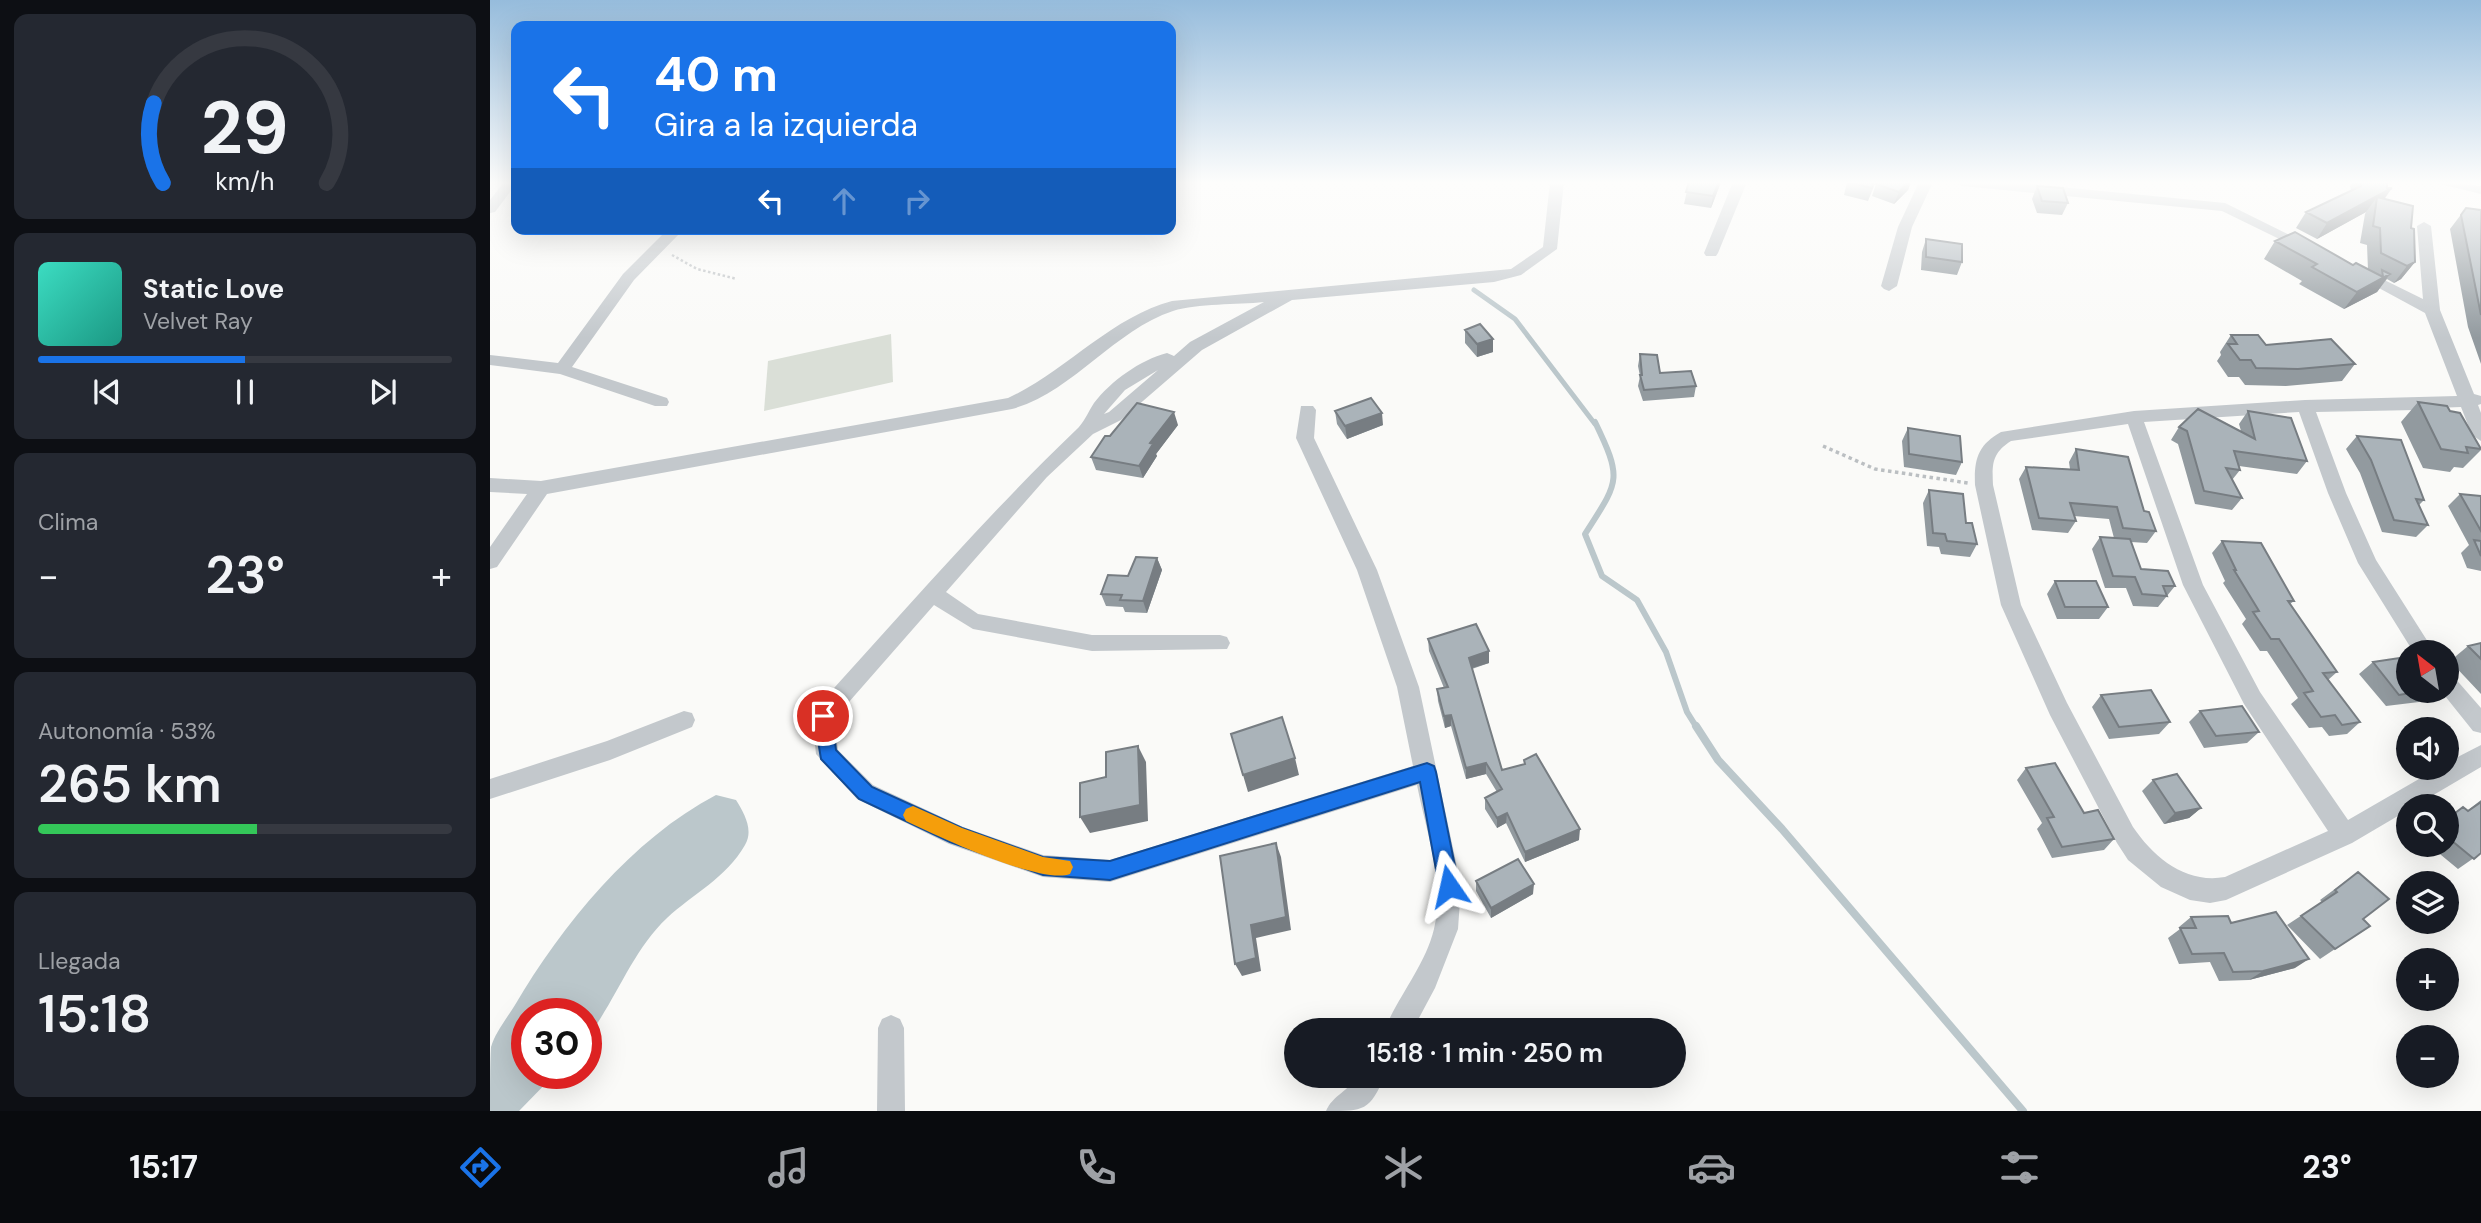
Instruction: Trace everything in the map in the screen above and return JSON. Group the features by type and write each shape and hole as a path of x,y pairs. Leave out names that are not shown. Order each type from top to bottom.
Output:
{"street":[{"path":"490,485 541,488 1012,403 1038,393 1060,379 1146,316 1172,306 1494,277 1516,272 1550,249 1552,234"},
{"path":"1711,253 1719,234"},
{"path":"1889,286 1903,234"},
{"path":"2279,234 2326,257"},
{"path":"2416,404 2479,425 2474,400 2432,310 2425,234"},
{"path":"562,369 620,286 646,255 670,235"},
{"path":"2350,269 2432,310"},
{"path":"1291,294 1196,346 1115,416 1087,430 1041,472 823,716 827,754 865,793 957,836 1043,866 1110,871 1427,772"},
{"path":"1087,430 1093,415 1133,376 1164,360 1184,344 1214,327 1251,310 1260,297"},
{"path":"1199,303 1216,312 1218,319 1214,327"},
{"path":"490,360 562,369 662,402"},
{"path":"2474,400 2305,406 2134,417 2007,436 1990,446 1983,465 1984,485 2011,605 2058,708 2125,835 2136,852 2151,867 2190,888 2210,891 2226,888 2344,835 2481,755"},
{"path":"2305,406 2337,493 2368,562 2417,640"},
{"path":"1307,410 1305,438 1367,570 1408,687 1449,886 1446,929 1426,979 1404,1018"},
{"path":"2134,417 2193,585 2252,698 2344,835"},
{"path":"490,562 541,488"},
{"path":"934,594 973,621 1092,643 1220,643"},
{"path":"2459,698 2481,724"},
{"path":"490,789 610,750 684,720"},
{"path":"891,1028 891,1111"},
{"path":"1340,1111 1368,1094"}],"path":[{"path":"646,255 669,254 697,269 737,279"},
{"path":"1823,446 1840,457 1883,472 1984,485"}],"shaded area":[{"path":"891,334 893,382 764,411 768,361"},
{"path":"716,795 736,800 747,822 748,839 737,857 719,876 654,931 633,961 602,1016 602,998 519,998 554,945 602,886 656,835 685,813"},
{"path":"511,1011 511,1089 540,1089 519,1111 490,1111 491,1047"}],"building":[{"path":"2291,234 2298,234 2353,265 2356,263 2383,277 2382,270 2390,274 2357,292 2312,267 2317,264 2275,241"},
{"path":"2380,234 2414,234 2415,262 2407,266 2381,253"},
{"path":"2465,234 2481,234 2481,315"},
{"path":"1926,239 1962,244 1962,262 1926,257"},
{"path":"1480,324 1493,339 1477,344 1465,330"},
{"path":"2231,335 2258,335 2266,345 2331,339 2355,364 2298,369 2256,368 2251,360 2240,360 2228,344 2237,344"},
{"path":"1640,354 1657,355 1660,373 1691,371 1696,386 1644,390 1640,375"},
{"path":"1371,398 1382,413 1345,426 1335,411"},
{"path":"2418,402 2447,406 2450,411 2460,413 2481,449 2466,447 2468,453 2441,449"},
{"path":"1137,403 1174,412 1150,443 1153,444 1139,466 1091,457 1105,436 1110,436"},
{"path":"2198,409 2255,439 2248,411 2291,418 2307,461 2234,451 2240,470 2226,468 2242,498 2204,491 2187,431 2179,427"},
{"path":"1908,428 1960,436 1962,462 1909,454"},
{"path":"2357,436 2401,440 2424,500 2416,499 2428,525 2394,520 2371,460"},
{"path":"2076,449 2128,457 2144,511 2149,512 2156,531 2123,528 2117,507 2070,503 2076,521 2039,518 2026,467 2079,470"},
{"path":"1929,490 1963,494 1966,523 1972,523 1977,544 1947,541 1945,534 1933,533"},
{"path":"2460,494 2481,496 2481,531"},
{"path":"2100,537 2130,539 2141,569 2168,571 2175,586 2163,586 2167,596 2142,594 2135,577 2113,576"},
{"path":"2474,540 2481,541 2481,556"},
{"path":"2222,541 2261,543 2294,601 2288,601 2337,672 2323,673 2360,722 2342,725 2335,715 2321,717 2304,693 2313,691 2279,639 2271,639 2253,612 2259,611 2234,570"},
{"path":"1136,557 1157,558 1143,601 1120,600 1122,595 1101,594 1108,575 1128,576"},
{"path":"2055,581 2096,581 2108,607 2065,607"},
{"path":"1476,624 1489,651 1469,658 1502,770 1525,764 1524,760 1536,754 1580,829 1525,852 1507,813 1497,818 1485,798 1502,789 1486,763 1466,768 1451,715 1444,716 1437,689 1448,687 1428,639"},
{"path":"2481,643 2481,659 2468,646"},
{"path":"2396,659 2396,691 2373,662"},
{"path":"2151,690 2170,722 2119,727 2101,695"},
{"path":"2242,706 2259,732 2216,736 2200,711"},
{"path":"1282,717 1295,758 1243,775 1231,734"},
{"path":"1138,746 1140,805 1080,817 1080,783 1106,777 1106,752"},
{"path":"2055,763 2084,813 2098,810 2114,839 2062,847 2047,818 2054,817 2026,768"},
{"path":"2177,774 2201,808 2175,813 2153,780"},
{"path":"2481,802 2481,853 2474,859 2459,847 2459,810 2463,807 2468,811"},
{"path":"1276,843 1286,917 1251,925 1256,958 1235,964 1220,856"},
{"path":"1518,859 1534,884 1491,908 1476,881"},
{"path":"2358,872 2389,899 2363,919 2370,926 2335,949 2301,916 2337,892 2335,890"},
{"path":"2276,912 2309,959 2263,971 2233,972 2224,953 2192,954 2180,928 2196,928 2191,917 2228,916 2231,923"}],"waterway":[{"path":"1474,290 1515,319 1595,424"},
{"path":"1595,422 1610,457 1613,480 1605,502 1585,534 1602,576 1637,600 1666,652 1687,712 1697,728"},
{"path":"1696,726 1718,760 1782,829 2023,1111"}],"slow traffic":[{"path":"913,815 957,836 1043,866 1063,867"}],"route":[{"path":"823,716 827,754 865,793 957,836 1043,866 1110,871 1427,772 1449,886"}]}
